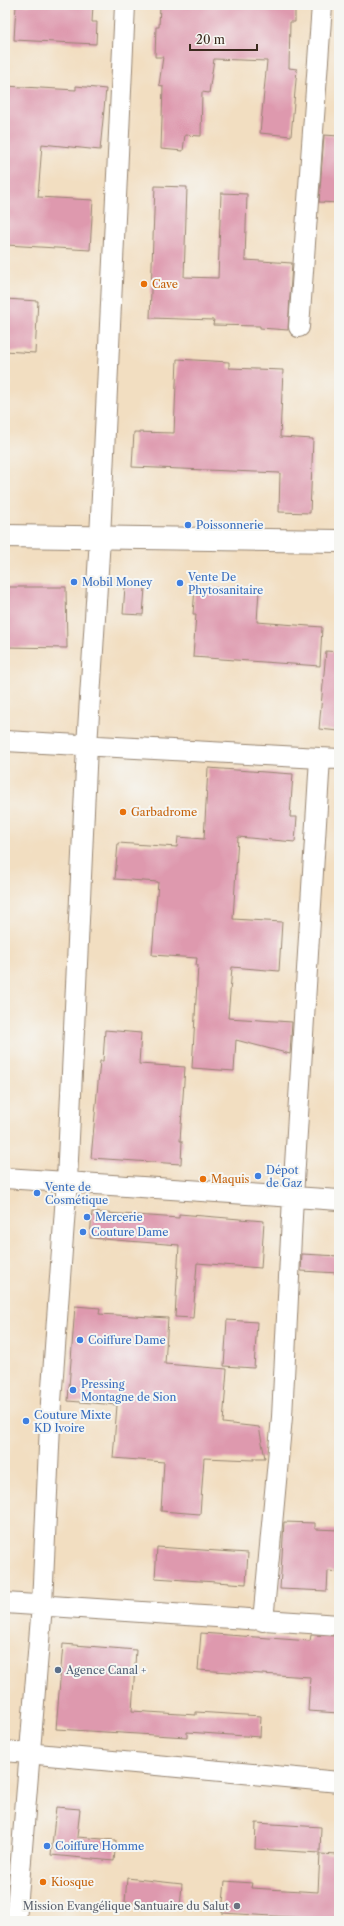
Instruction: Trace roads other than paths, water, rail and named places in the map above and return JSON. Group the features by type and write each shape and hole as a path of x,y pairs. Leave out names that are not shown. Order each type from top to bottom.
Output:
{"street":[{"path":"16,1921 42,1605 51,1402 66,1182 87,746 100,538 125,5"},
{"path":"299,327 322,5"},
{"path":"5,536 339,541"},
{"path":"5,741 330,758 293,1197 282,1417 263,1621"},
{"path":"5,1178 339,1200"},
{"path":"5,1603 339,1625"},
{"path":"5,1751 29,1752 339,1782"}],"place":[{"name":"Cave","path":"144,284"},
{"name":"Poissonnerie","path":"188,525"},
{"name":"Mobil Money","path":"74,582"},
{"name":"Vente De Phytosanitaire","path":"180,583"},
{"name":"Garbadrome","path":"123,812"},
{"name":"Dépot de Gaz","path":"258,1176"},
{"name":"Maquis","path":"203,1179"},
{"name":"Vente de Cosmétique","path":"37,1193"},
{"name":"Mercerie","path":"87,1217"},
{"name":"Couture Dame","path":"83,1232"},
{"name":"Coiffure Dame","path":"80,1340"},
{"name":"Pressing Montagne de Sion","path":"73,1390"},
{"name":"Couture Mixte KD Ivoire","path":"26,1421"},
{"name":"Agence Canal +","path":"58,1670"},
{"name":"Coiffure Homme","path":"47,1846"},
{"name":"Kiosque","path":"43,1882"},
{"name":"Mission Evangélique Santuaire du Salut","path":"237,1906"}]}
